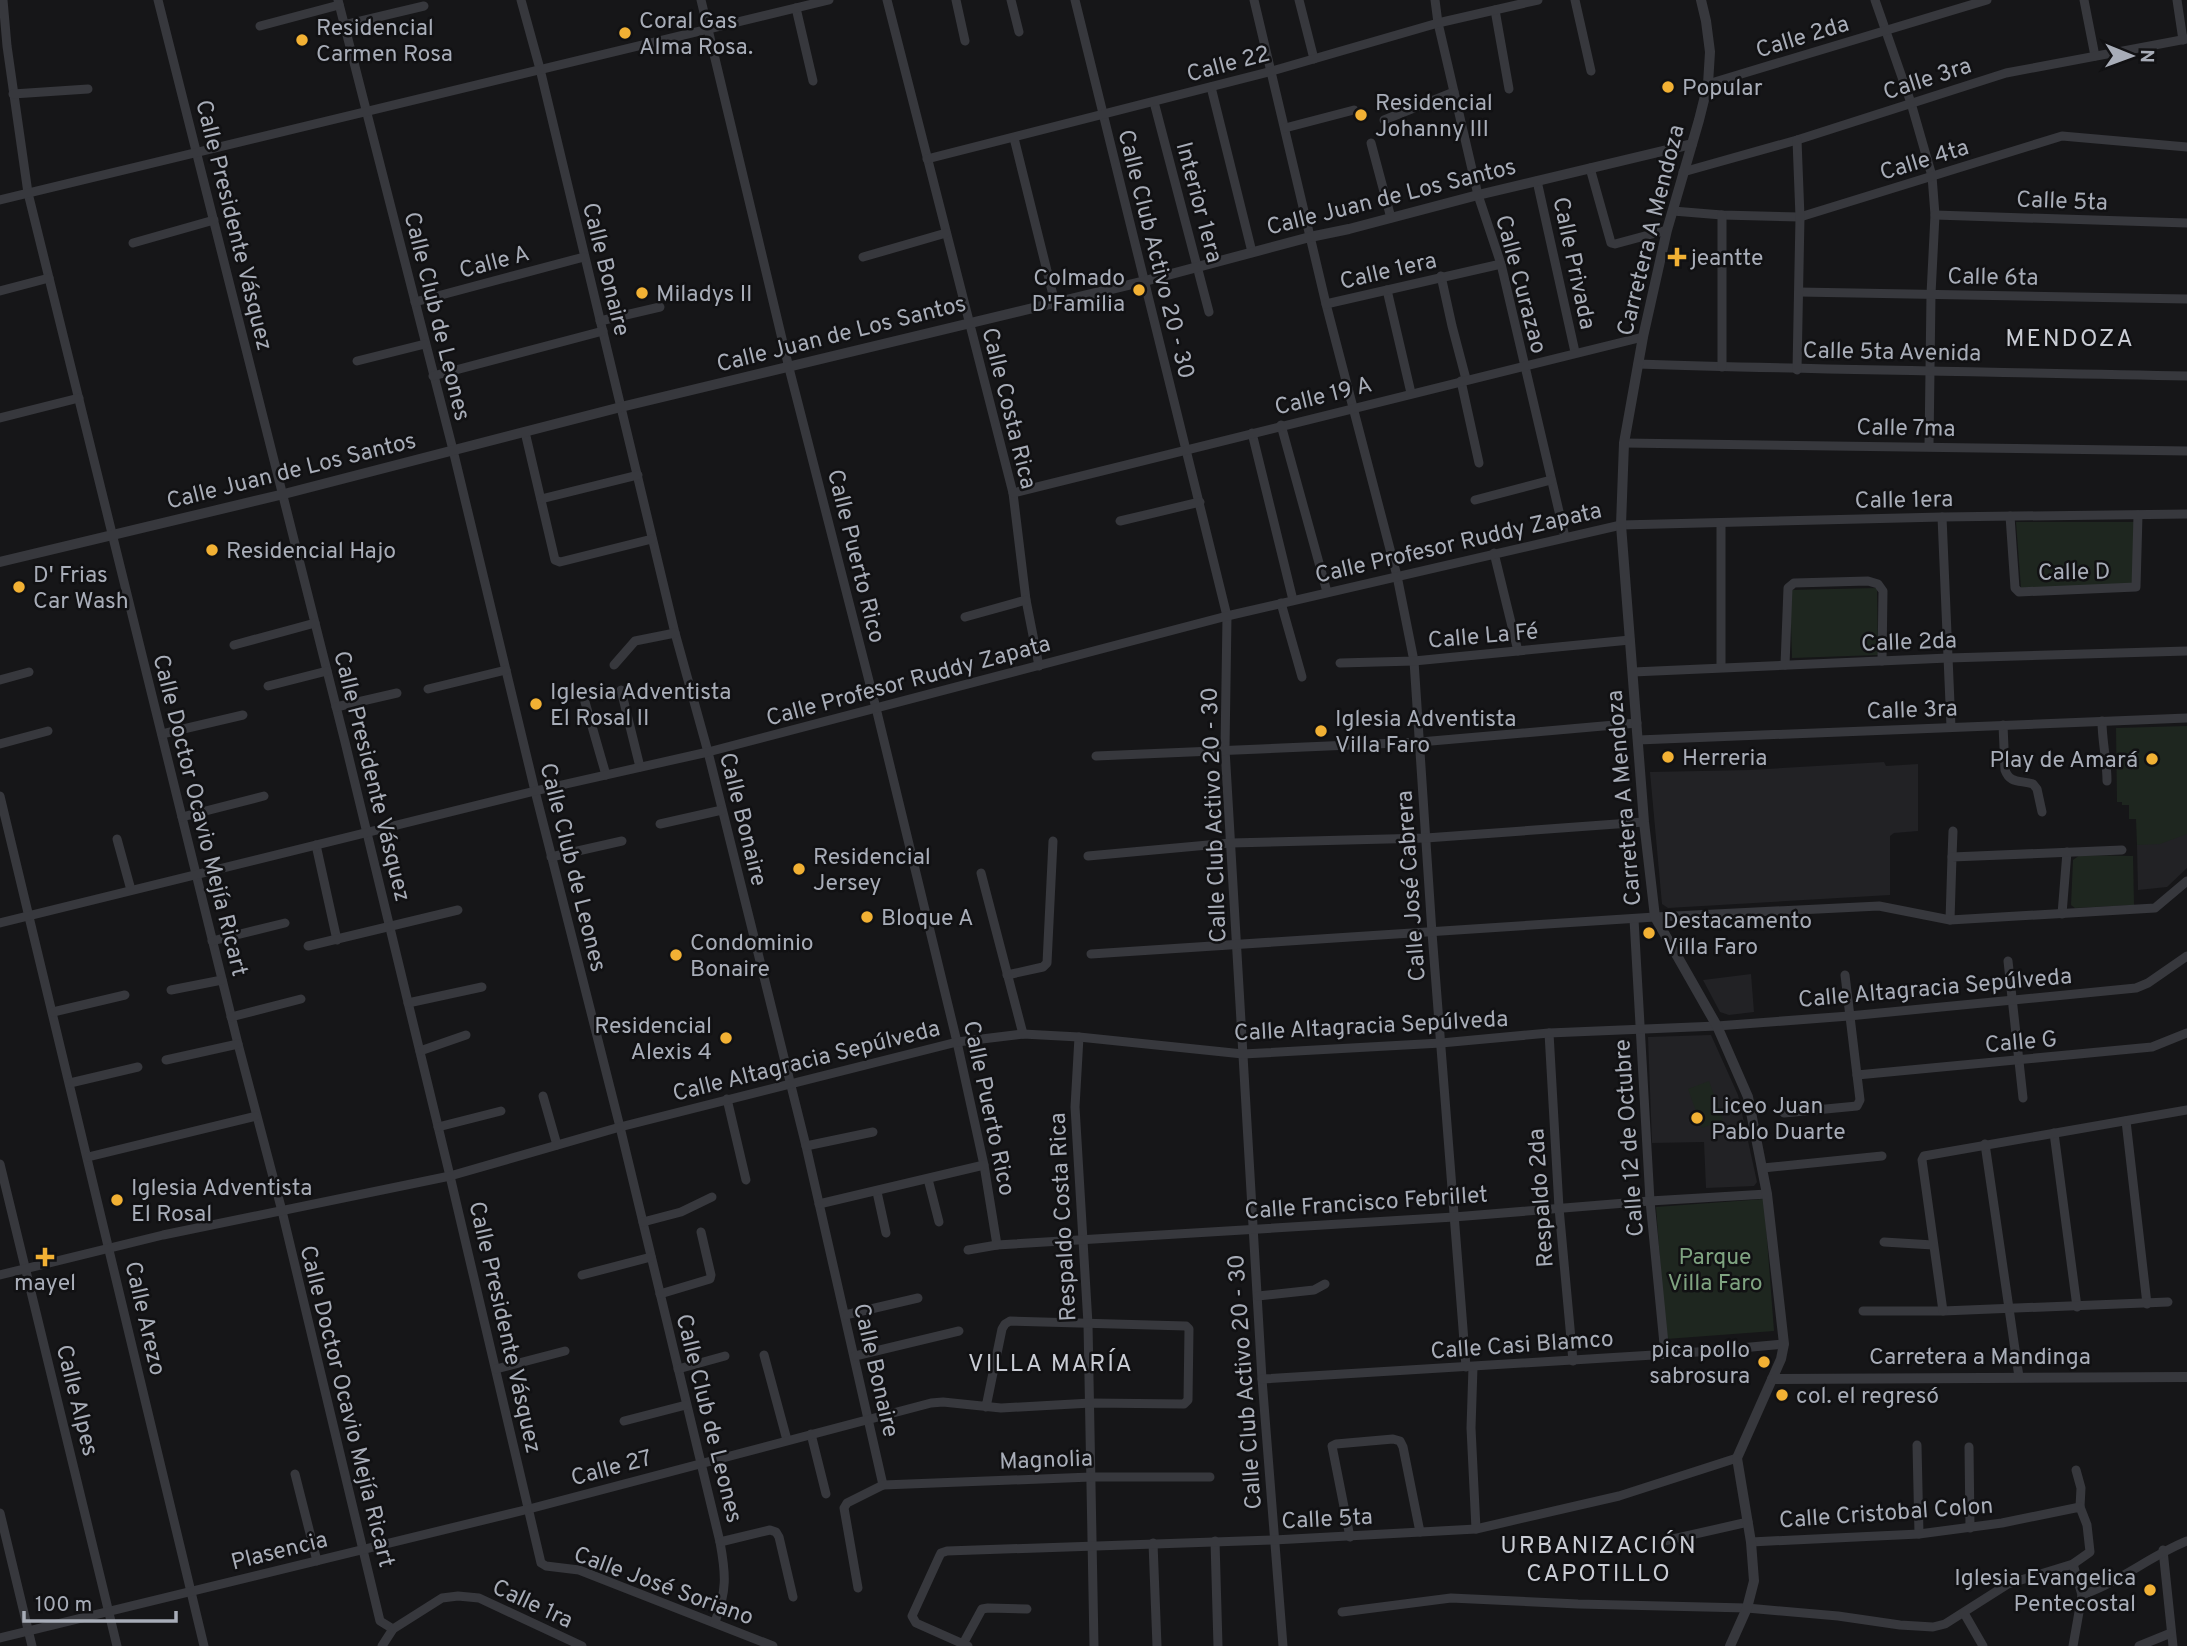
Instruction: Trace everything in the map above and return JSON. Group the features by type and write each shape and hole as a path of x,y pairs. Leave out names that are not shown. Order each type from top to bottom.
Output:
{"street":[{"name":"Calle Doctor Ocavio Mejía Ricart","path":"3,0 13,94 28,193 212,941 282,1211 380,1621 393,1629"},
{"name":"Calle Presidente Vásquez","path":"158,0 316,623 541,1563"},
{"name":"Calle Bonaire","path":"521,0 540,69 675,633 708,752 806,1146 883,1485"},
{"name":"Calle Puerto Rico","path":"701,0 789,368 876,708 957,1042 984,1165 997,1245"},
{"path":"0,200 829,0"},
{"name":"Calle Costa Rica","path":"887,0 1013,493 1026,600 1039,666"},
{"path":"956,0 965,41"},
{"path":"1011,0 1019,32"},
{"name":"Calle Club Activo 20 - 30","path":"1075,0 1227,615 1224,749 1262,1379 1283,1646"},
{"name":"Calle José Cabrera","path":"1254,0 1326,304 1397,576 1414,661 1454,1217 1469,1367 1476,1528"},
{"path":"1299,0 1314,59"},
{"name":"Calle Curazao","path":"1435,0 1478,195 1501,264 1565,537"},
{"name":"Calle 22","path":"927,159 1272,71 1438,23 1538,0"},
{"path":"1575,0 1591,71"},
{"path":"1875,0 1911,103 1932,177 1935,215 1929,446"},
{"name":"Calle 2da","path":"1708,84 1987,0"},
{"path":"2084,0 2095,56"},
{"path":"2177,0 2185,40"},
{"name":"Carretera A Mendoza","path":"1705,1 1710,52 1708,84 1667,230 1643,337 1624,443 1621,525 1644,822 1655,917 1717,1026 1748,1097 1768,1194 1784,1344 1781,1359 1737,1458"},
{"path":"260,26 339,3"},
{"name":"Calle Club de Leones","path":"339,3 453,450 720,1542 725,1588 715,1622"},
{"path":"344,25 424,6"},
{"path":"796,8 813,81"},
{"path":"1495,10 1509,89"},
{"name":"Calle 3ra","path":"1684,172 1797,140 2006,73 2185,40"},
{"path":"1211,87 1252,252"},
{"path":"13,94 88,89"},
{"path":"1384,120 1454,92"},
{"name":"Interior 1era","path":"1154,102 1209,312"},
{"path":"1285,128 1354,110"},
{"name":"Calle 4ta","path":"1673,211 1800,217 2062,136 2187,147"},
{"path":"1014,138 1055,303"},
{"path":"1797,140 1800,217 1797,370"},
{"path":"1371,143 1391,218"},
{"name":"Calle Juan de Los Santos","path":"0,562 1692,144"},
{"path":"1590,168 1611,243 1667,230"},
{"name":"Calle Privada","path":"1537,181 1575,352"},
{"path":"1722,215 1722,367"},
{"name":"Calle 5ta","path":"1935,215 2187,222"},
{"path":"133,243 214,220"},
{"path":"863,257 946,233"},
{"name":"Calle A","path":"415,302 584,257"},
{"name":"Calle 1era","path":"1326,304 1501,264"},
{"path":"1441,276 1479,463"},
{"path":"0,291 49,278"},
{"path":"1387,290 1411,393"},
{"name":"Calle 6ta","path":"1799,292 2187,299"},
{"path":"433,376 660,307"},
{"name":"Calle 19 A","path":"1013,493 1643,337"},
{"path":"357,361 425,344"},
{"name":"Calle 5ta Avenida","path":"1638,364 1797,370 2187,376"},
{"path":"0,418 79,398"},
{"path":"1281,425 1327,592"},
{"path":"525,432 557,562 652,539"},
{"path":"1252,433 1293,600"},
{"name":"Calle 7ma","path":"1624,443 2187,451"},
{"path":"541,499 638,475"},
{"path":"1475,500 1552,480"},
{"path":"1119,521 1200,502"},
{"name":"Calle 1era","path":"1621,525 2187,514"},
{"name":"Calle D","path":"2010,516 2015,588 2019,592 2136,587 2138,515"},
{"path":"1942,517 1951,727"},
{"path":"1721,523 1721,667"},
{"name":"Calle Profesor Ruddy Zapata","path":"0,923 535,791 708,752 1227,615 1621,525"},
{"path":"1494,553 1518,651"},
{"path":"1785,665 1786,600 1788,589 1794,583 1868,581 1878,584 1883,591 1882,661"},
{"path":"965,617 1026,600"},
{"path":"1281,603 1302,677"},
{"path":"234,645 316,623"},
{"path":"614,665 635,641 675,633"},
{"name":"Calle La Fé","path":"1340,663 1414,661 1630,640"},
{"name":"Calle 2da","path":"1633,672 2187,651"},
{"path":"428,689 506,670"},
{"path":"268,686 327,671"},
{"path":"0,680 29,672"},
{"path":"621,690 639,767"},
{"path":"336,708 397,693"},
{"path":"585,702 606,775"},
{"path":"162,734 243,715"},
{"name":"Calle 3ra","path":"1638,740 2187,718"},
{"path":"2102,721 2107,781"},
{"path":"1096,756 1420,742 1637,723"},
{"path":"2003,725 2007,777 2012,781 2033,783 2042,812"},
{"path":"0,744 48,731"},
{"name":"Calle Arezo","path":"0,796 204,1646"},
{"path":"182,817 264,796"},
{"path":"660,824 722,810"},
{"path":"1088,856 1230,843 1426,838 1644,822"},
{"path":"1950,920 1953,831"},
{"path":"117,839 131,890"},
{"path":"551,857 622,841"},
{"path":"1007,975 1043,967 1047,963 1053,841"},
{"path":"316,845 337,940"},
{"path":"1952,857 2122,850"},
{"path":"2062,914 2067,852"},
{"path":"981,873 1023,1034"},
{"path":"1091,954 1655,917 1879,906 1950,920 2155,908 2187,881"},
{"path":"309,946 458,911"},
{"name":"Calle 12 de Octubre","path":"1634,919 1650,1201 1665,1354"},
{"path":"212,941 285,923"},
{"name":"Calle Altagracia Sepúlveda","path":"0,1275 109,1247 450,1175 620,1127 957,1042 1023,1034 1079,1037 1242,1054 1441,1043 1549,1033 1717,1026 2136,988 2148,983 2187,956"},
{"path":"2008,961 2023,1098"},
{"path":"1784,1113 1857,1107 1860,1100 1845,975"},
{"path":"171,990 222,980"},
{"path":"408,1003 482,987"},
{"path":"53,1012 125,995"},
{"path":"231,1017 301,999"},
{"name":"Respaldo 2da","path":"1549,1033 1559,1208 1573,1361"},
{"name":"Calle G","path":"1857,1075 2152,1047 2187,1033"},
{"path":"420,1051 466,1035"},
{"name":"Respaldo Costa Rica","path":"1079,1037 1074,1107 1084,1239 1091,1403 1094,1646"},
{"path":"166,1060 238,1044"},
{"path":"70,1083 138,1067"},
{"path":"543,1097 557,1145"},
{"path":"727,1099 746,1180"},
{"path":"1943,1311 1922,1158 1985,1144 2187,1110"},
{"path":"438,1127 501,1111"},
{"path":"88,1157 256,1116"},
{"path":"2126,1121 2147,1304"},
{"path":"806,1146 873,1132"},
{"path":"2054,1133 2077,1307"},
{"path":"1985,1144 2019,1377"},
{"path":"1763,1168 1882,1156"},
{"name":"Calle Alpes","path":"0,1164 117,1646"},
{"path":"819,1204 984,1165"},
{"path":"928,1179 939,1222"},
{"path":"877,1192 886,1233"},
{"name":"Calle Francisco Febrillet","path":"968,1250 997,1245 1454,1217 1768,1194"},
{"path":"643,1222 681,1212 712,1197"},
{"path":"660,1294 710,1279 701,1232"},
{"path":"1884,1242 1933,1245"},
{"path":"582,1275 651,1257"},
{"path":"1258,1296 1314,1290 1325,1284"},
{"path":"845,1315 918,1298"},
{"path":"1863,1311 2009,1310 2168,1302"},
{"path":"986,1407 1005,1324 1010,1321 1088,1324"},
{"name":"Calle 27","path":"363,1549 529,1509 931,1403 986,1407 1187,1402 1188,1327 1088,1324"},
{"path":"855,1356 959,1331"},
{"name":"Calle Casi Blamco","path":"1262,1379 1573,1361 1784,1344"},
{"path":"496,1370 565,1351"},
{"path":"764,1355 787,1440"},
{"path":"678,1369 725,1356"},
{"name":"Carretera a Mandinga","path":"1772,1379 2187,1377"},
{"path":"624,1422 686,1405"},
{"path":"811,1434 826,1494"},
{"path":"1350,1536 1332,1446 1393,1439 1400,1441 1420,1532"},
{"path":"1917,1445 1919,1534"},
{"path":"1969,1447 1970,1528"},
{"path":"1730,1646 1747,1608 1754,1581 1751,1542 1737,1458"},
{"name":"Calle 5ta","path":"966,1645 916,1623 912,1616 941,1553 947,1551 1274,1540 1476,1528 1619,1496 1737,1458"},
{"path":"1342,1612 1451,1598 1747,1608 1920,1627 1945,1624 2008,1584 2073,1564 2090,1552 2087,1525 2080,1507 2081,1488 2076,1470"},
{"path":"295,1474 317,1561"},
{"name":"Magnolia","path":"883,1485 1091,1477 1210,1477"},
{"path":"858,1588 844,1508 847,1503 883,1485"},
{"name":"Calle Cristobal Colon","path":"1751,1542 1919,1534 1970,1528 2080,1507"},
{"path":"0,1513 32,1646"},
{"path":"1664,1541 1748,1522"},
{"path":"720,1542 770,1530 776,1532 793,1597"},
{"path":"1215,1541 1218,1646"},
{"path":"2082,1595 2105,1587 2163,1550 2187,1541"},
{"path":"1153,1543 1157,1646"},
{"name":"Plasencia","path":"0,1638 363,1549"},
{"path":"2163,1550 2173,1646"},
{"name":"Calle José Soriano","path":"541,1563 579,1570 773,1646"},
{"path":"2073,1564 2082,1595 2073,1646"},
{"name":"Calle 1ra","path":"393,1629 442,1598 458,1596 479,1598 582,1646"},
{"path":"966,1645 982,1609 1027,1609"},
{"path":"1964,1613 1983,1646"},
{"path":"382,1646 393,1629"},
{"path":"2139,1646 2171,1633"}],"shaded area":[{"path":"1884,762 1886,766 1918,764 1918,831 1894,833 1890,836 1890,895 1668,908 1662,904 1650,772 1750,770"},
{"path":"2187,826 2187,868 2167,887 2138,890 2137,845"},
{"path":"1751,974 1754,1012 1729,1015 1720,1012 1703,980"},
{"name":"Liceo Juan Pablo Duarte","path":"1711,1035 1738,1095 1757,1182 1754,1186 1706,1188 1704,1142 1652,1143 1648,1037"}],"green space":[{"path":"2016,522 2136,522 2134,585 2021,588"},
{"path":"1877,588 1878,655 1792,658 1790,590"},
{"name":"Play de Amará","path":"2187,726 2187,834 2160,844 2137,845 2136,819 2129,819 2129,805 2117,802 2116,728"},
{"path":"2080,855 2133,856 2134,905 2075,908 2071,905 2073,860"},
{"path":"1709,1081 1723,1120 1702,1128 1688,1089"},
{"name":"Parque Villa Faro","path":"1764,1199 1774,1331 1666,1339 1656,1207"}],"place":[{"name":"Coral Gas Alma Rosa.","path":"625,33"},
{"name":"Residencial Carmen Rosa","path":"302,40"},
{"name":"Popular","path":"1668,87"},
{"name":"Residencial Johanny III","path":"1361,115"},
{"name":"jeantte","path":"1677,257"},
{"name":"Colmado D'Familia","path":"1139,290"},
{"name":"Miladys II","path":"642,293"},
{"name":"Residencial Hajo","path":"212,550"},
{"name":"D' Frias Car Wash","path":"19,587"},
{"name":"Iglesia Adventista El Rosal II","path":"536,704"},
{"name":"Iglesia Adventista Villa Faro","path":"1321,731"},
{"name":"Herreria","path":"1668,757"},
{"name":"Play de Amará","path":"2152,759"},
{"name":"Residencial Jersey","path":"799,869"},
{"name":"Bloque A","path":"867,917"},
{"name":"Destacamento Villa Faro","path":"1649,933"},
{"name":"Condominio Bonaire","path":"676,955"},
{"name":"Residencial Alexis 4","path":"726,1038"},
{"name":"Liceo Juan Pablo Duarte","path":"1697,1118"},
{"name":"Iglesia Adventista El Rosal","path":"117,1200"},
{"name":"mayel","path":"45,1257"},
{"name":"pica pollo sabrosura","path":"1764,1362"},
{"name":"col. el regresó","path":"1782,1395"},
{"name":"Iglesia Evangelica Pentecostal","path":"2150,1590"}],"district":[{"name":"MENDOZA","path":"2070,338"},
{"name":"VILLA MARÍA","path":"1051,1363"},
{"name":"URBANIZACIÓN CAPOTILLO","path":"1599,1559"}]}
